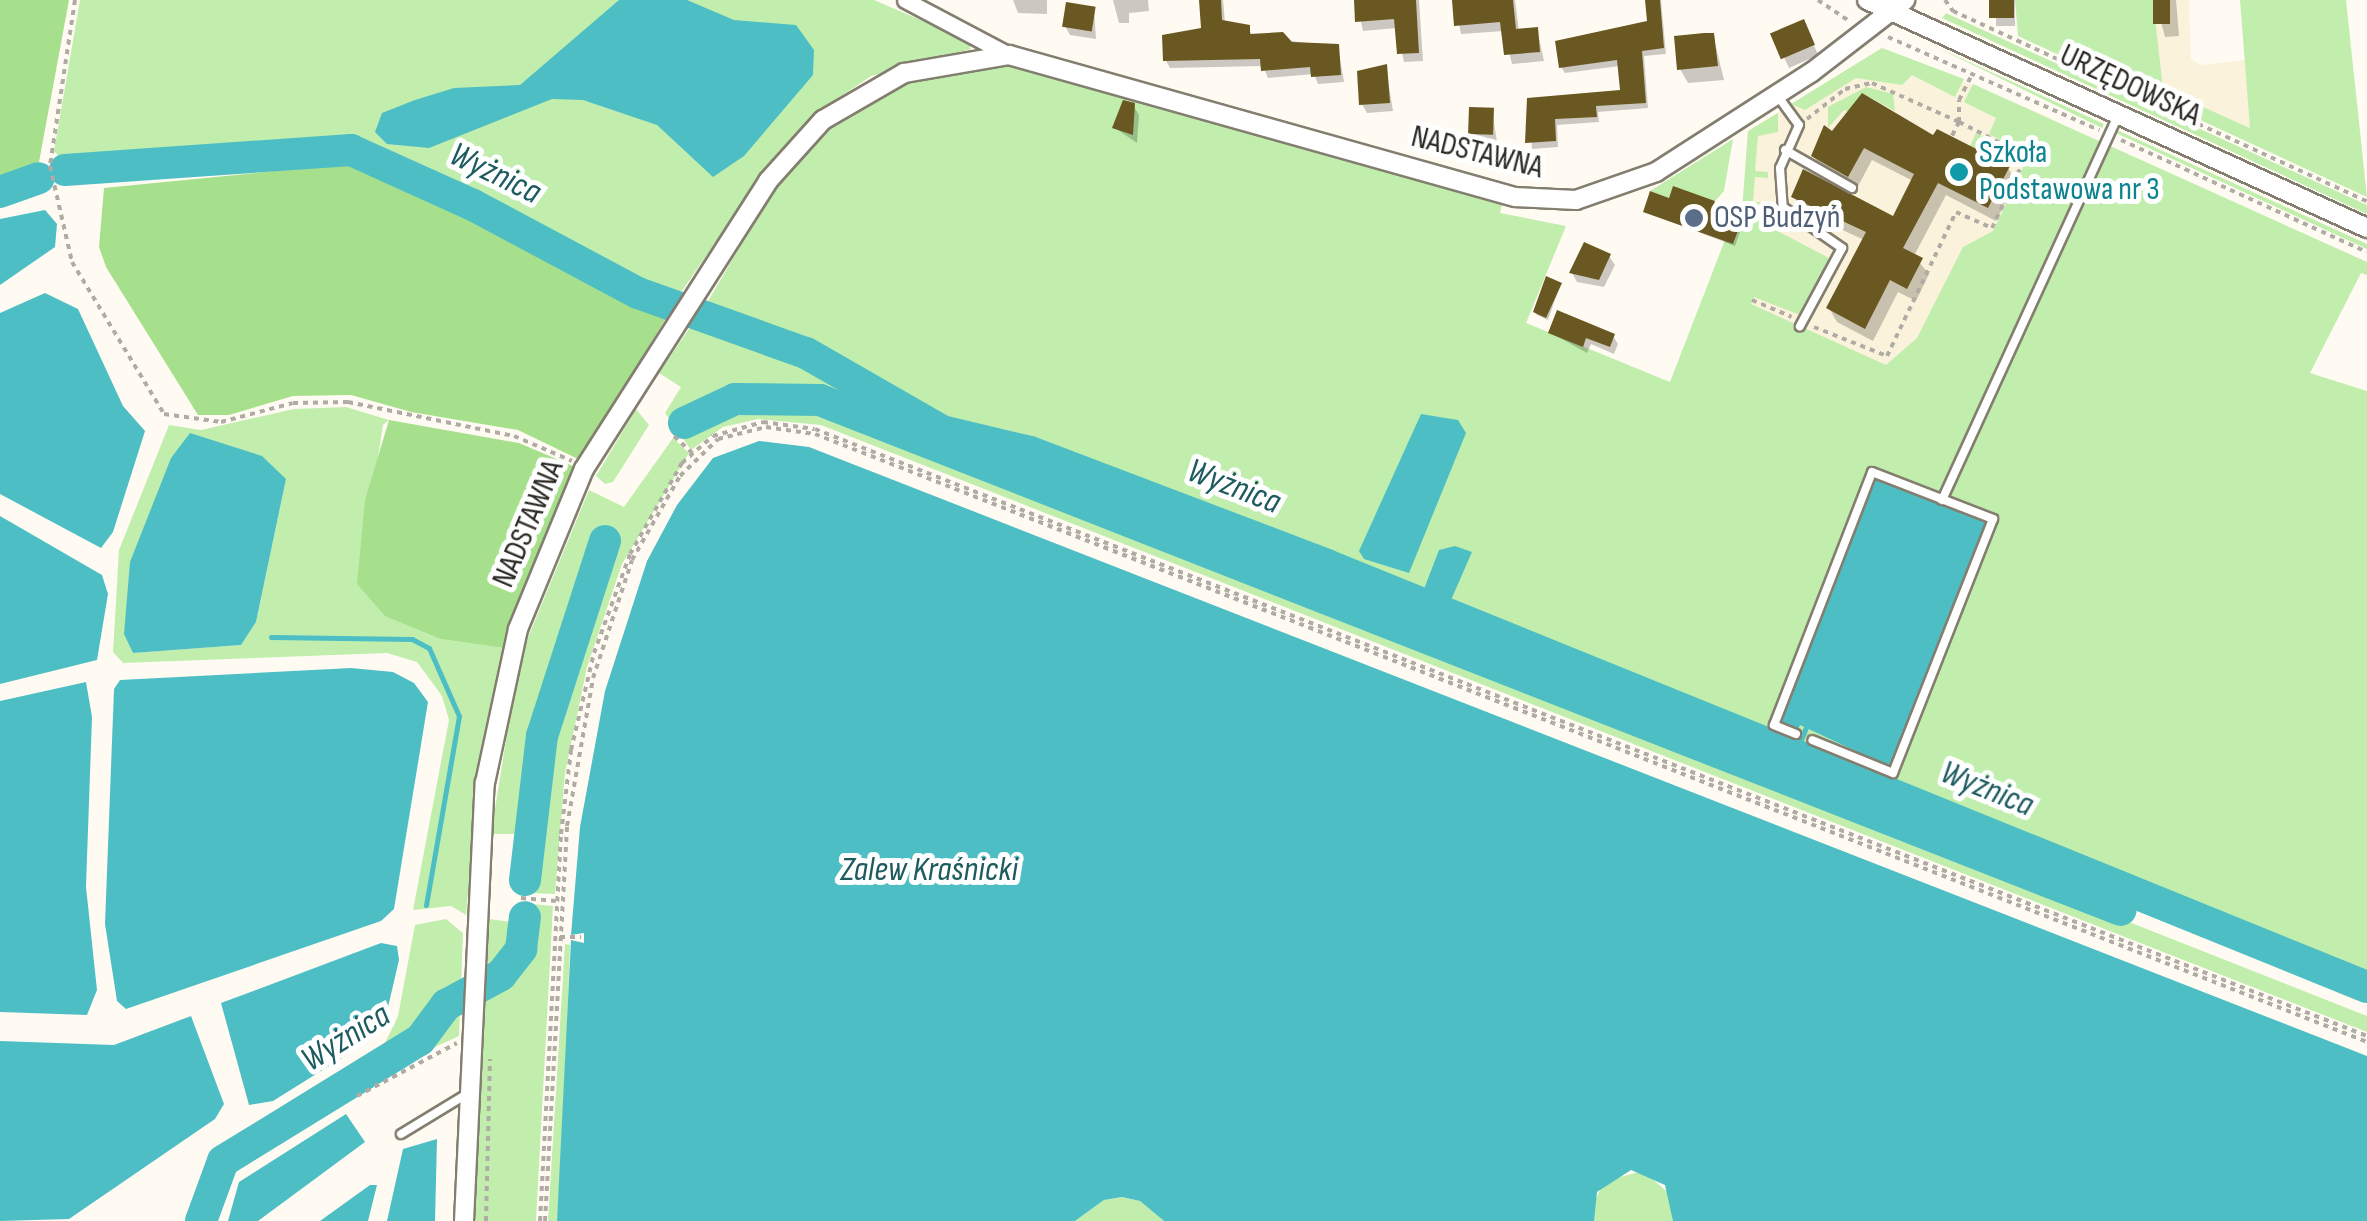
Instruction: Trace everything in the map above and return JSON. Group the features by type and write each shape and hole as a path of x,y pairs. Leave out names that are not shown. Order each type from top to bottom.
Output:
{"street":[{"name":"NADSTAWNA","path":"905,0 1009,56 1538,201 1596,196 1636,182 1777,94 1857,30 1898,6"},
{"name":"URZĘDOWSKA","path":"1867,0 1898,6 2119,114 2367,228"},
{"name":"NADSTAWNA","path":"464,1221 485,782 504,685 539,572 586,476 637,396 681,315 768,181 839,107 904,73 1009,56"}],"lane":[{"path":"1777,94 1799,125 1784,150 1778,188 1787,214 1842,248 1801,324"},
{"path":"1942,500 2119,114"},
{"path":"1784,150 1852,188"},
{"path":"1796,734 1774,724 1872,472 1993,519 1893,773 1812,740"},
{"path":"401,1134 470,1092"}],"path":[{"path":"74,0 50,166 72,262 164,414 221,422 293,403 348,402 514,436 586,476"},
{"path":"1818,0 1842,11 1857,30 1876,40 1900,38 2367,252"},
{"path":"1939,15 1944,1 2367,200"},
{"path":"1952,136 1959,122 1959,100 1973,73"},
{"path":"1752,300 1801,324 1887,356 1956,212 1992,228 2026,156 1896,89 1864,83 1799,125"},
{"path":"542,1221 571,750 594,653 636,541 694,455 714,436 748,424 782,422 815,429 2367,1039"},
{"path":"674,436 694,455"},
{"path":"520,898 559,901"},
{"path":"542,1221 559,901"},
{"path":"560,937 582,937"},
{"path":"357,1096 472,1031"}],"shaded area":[{"path":"2153,0 2189,0 2191,59 2201,65 2245,60 2251,128 2162,89"},
{"path":"1882,48 2048,117 1924,372 1671,382 1725,240 1734,243 1741,224 1748,131"}],"green space":[{"path":"0,0 69,0 39,162 0,176"},
{"path":"80,0 874,0 967,40 971,49 871,76 822,109 769,165 677,298 642,291 353,147 66,165 54,151"},
{"path":"2015,0 2153,0 2163,89 2250,128 2240,0 2346,0 2367,197 2018,36"},
{"path":"1946,13 2367,205 2367,214 1942,18"},
{"path":"1932,45 2104,124 2102,128"},
{"path":"1882,48 1964,79 1955,97 1912,75 1902,85 1856,78 1805,110 1791,104"},
{"path":"1006,63 1502,205 1500,213 1566,226 1526,323 1670,382 1725,240 1734,243 1741,224 1748,131 1778,113 1778,132 1758,136 1755,171 1768,172 1768,178 1755,177 1753,202 1766,202 1771,212 1766,225 1829,258 1800,315 1754,297 1751,304 1886,365 1917,338 1963,247 1993,231 2029,155 1989,134 1996,118 1964,102 1973,84 2367,262 2367,275 2361,273 2310,373 2367,391 2367,981 1325,556 1028,443 947,425 805,344 703,310 778,181 845,113 917,79"},
{"path":"1866,87 1893,94 1895,111 1862,93 1851,113 1844,110 1828,128 1828,107"},
{"path":"2119,131 2367,244 2367,249 2116,133"},
{"path":"1976,133 2022,158 2010,166 1970,146"},
{"path":"1733,139 1724,191 1715,201 1673,187 1669,198 1650,191"},
{"path":"350,156 635,299 672,308 580,460 518,430 411,412 351,395 293,396 229,415 198,415 106,267 99,247 104,188 285,170 284,159"},
{"path":"697,317 803,356 941,434 1032,457 1373,588 1362,604 823,397 752,392 707,406 686,425 737,402 819,405 2367,1016 2367,1032 821,425 758,419 723,427 691,450 665,413 681,387 659,373"},
{"path":"346,407 389,420 383,425 358,584 386,616 440,639 503,648 480,753 466,915 451,906 413,910 449,720 442,696 417,662 387,653 123,663 113,652 119,550 169,425 201,430 294,409","holes":["286,479 256,622 241,645 132,653 130,562"]},
{"path":"636,409 649,425 613,482 605,484 596,476"},
{"path":"389,420 519,443 573,466 503,648 440,639 385,616 357,584 365,500"},
{"path":"673,438 689,453 622,564 587,667 565,773 555,894 528,893 545,736 606,542 580,598 538,735 524,834 491,834 519,659 589,490 624,507"},
{"path":"532,904 553,906 536,1221 472,1221 485,989 507,979 527,952"},
{"path":"446,919 463,933 459,1036 375,1075 361,1061 384,1045 398,1016 415,925"},
{"path":"489,919 520,923 516,947 487,977"},
{"path":"565,944 570,945 564,1115 557,1221 548,1221"},
{"path":"1643,1171 1671,1195 1673,1221 1594,1221 1592,1206 1605,1181"},
{"path":"1122,1197 1140,1201 1164,1221 1075,1221 1104,1200"}],"water":[{"path":"619,0 687,0 734,20 796,25 814,50 813,75 744,156 713,177 657,125 583,100 552,99 429,148 387,144 375,132 382,113 415,100 454,88 520,85"},
{"path":"45,210 57,224 55,247 0,285 0,219"},
{"path":"45,293 78,309 123,406 145,431 113,532 101,548 0,494 0,313"},
{"path":"1421,414 1458,420 1466,433 1409,573 1364,559 1359,551"},
{"path":"190,433 262,456 286,479 256,622 241,645 133,653 124,634 130,562 171,458"},
{"name":"Zalew Kraśnicki","path":"759,441 809,447 2367,1056 2367,1221 1673,1221 1665,1185 1631,1170 1597,1192 1594,1221 1164,1221 1140,1201 1122,1197 1104,1200 1075,1221 557,1221 571,940 584,943 584,933 571,935 580,827 605,691 647,561 677,505 713,458"},
{"path":"1874,479 1987,522 1890,767 1800,725 1798,730 1779,723"},
{"path":"0,516 102,575 108,594 97,660 0,684"},
{"path":"1455,546 1472,552 1451,600 1424,589 1439,550"},
{"path":"351,668 393,672 414,683 428,702 394,909 381,921 126,1009 117,1001 105,924 114,689 120,680"},
{"path":"86,682 92,717 86,887 97,990 87,1015 0,1012 0,701"},
{"path":"381,943 397,946 399,960 385,1020 345,1056 273,1101 249,1105 221,1003"},
{"path":"191,1016 224,1104 215,1119 69,1219 0,1221 0,1041 114,1045"},
{"path":"346,1114 365,1142 258,1221 228,1221 239,1182"},
{"path":"437,1139 435,1221 387,1221 403,1149"},
{"path":"370,1185 377,1185 368,1221 320,1221"}],"building":[{"path":"1199,0 1221,0 1222,20 1250,25 1250,34 1283,32 1292,42 1339,44 1341,75 1311,77 1310,67 1261,71 1260,59 1163,61 1162,35 1201,28"},
{"path":"1354,0 1416,0 1419,53 1397,54 1394,19 1355,22"},
{"path":"1452,0 1513,0 1516,29 1538,27 1540,52 1504,55 1500,22 1454,26"},
{"path":"1645,0 1660,0 1664,48 1642,51 1646,103 1596,106 1597,117 1555,119 1556,141 1525,143 1527,98 1620,90 1617,60 1559,68 1555,41 1647,21"},
{"path":"1989,0 2014,0 2014,18 1989,18"},
{"path":"2153,0 2170,0 2170,24 2153,24"},
{"path":"1066,2 1096,7 1092,31 1062,27"},
{"path":"1804,19 1815,45 1781,59 1770,33"},
{"path":"1714,33 1718,66 1677,70 1674,36"},
{"path":"1387,64 1390,103 1359,105 1357,71"},
{"name":"Szkoła Podstawowa nr 3","path":"1862,93 1933,135 1937,129 2010,166 1988,208 1938,183 1903,248 1923,258 1907,289 1890,280 1865,329 1826,308 1866,232 1791,197 1803,169 1893,216 1914,174 1864,148 1848,177 1811,156 1824,125 1832,131"},
{"path":"1123,100 1135,103 1133,135 1112,128"},
{"path":"1469,107 1494,108 1493,135 1468,134"},
{"name":"OSP Budzyń","path":"1673,186 1715,201 1711,213 1741,223 1733,244 1643,212 1650,191 1669,198"},
{"path":"1584,242 1611,254 1599,280 1569,273"},
{"path":"1546,276 1562,283 1546,318 1533,312"},
{"path":"1557,310 1615,334 1610,347 1586,338 1583,347 1548,333"}],"waterway":[{"name":"Wyżnica","path":"65,170 351,150 473,205 638,293 806,353 942,431 1030,452 1327,565 2367,987"},
{"name":"Wyżnica","path":"0,192 39,178"},
{"name":"Wyżnica","path":"684,423 735,399 820,400 2121,910"},
{"name":"Wyżnica","path":"525,880 542,736 605,541"},
{"path":"271,637 412,639 429,648 459,716 426,905"},
{"path":"1796,752 1806,727"},
{"name":"Wyżnica","path":"201,1221 223,1161 420,1040 446,1005 501,975 521,949 525,917"}],"place":[{"name":"Szkoła Podstawowa nr 3","path":"1959,172"},
{"name":"OSP Budzyń","path":"1694,218"}]}
